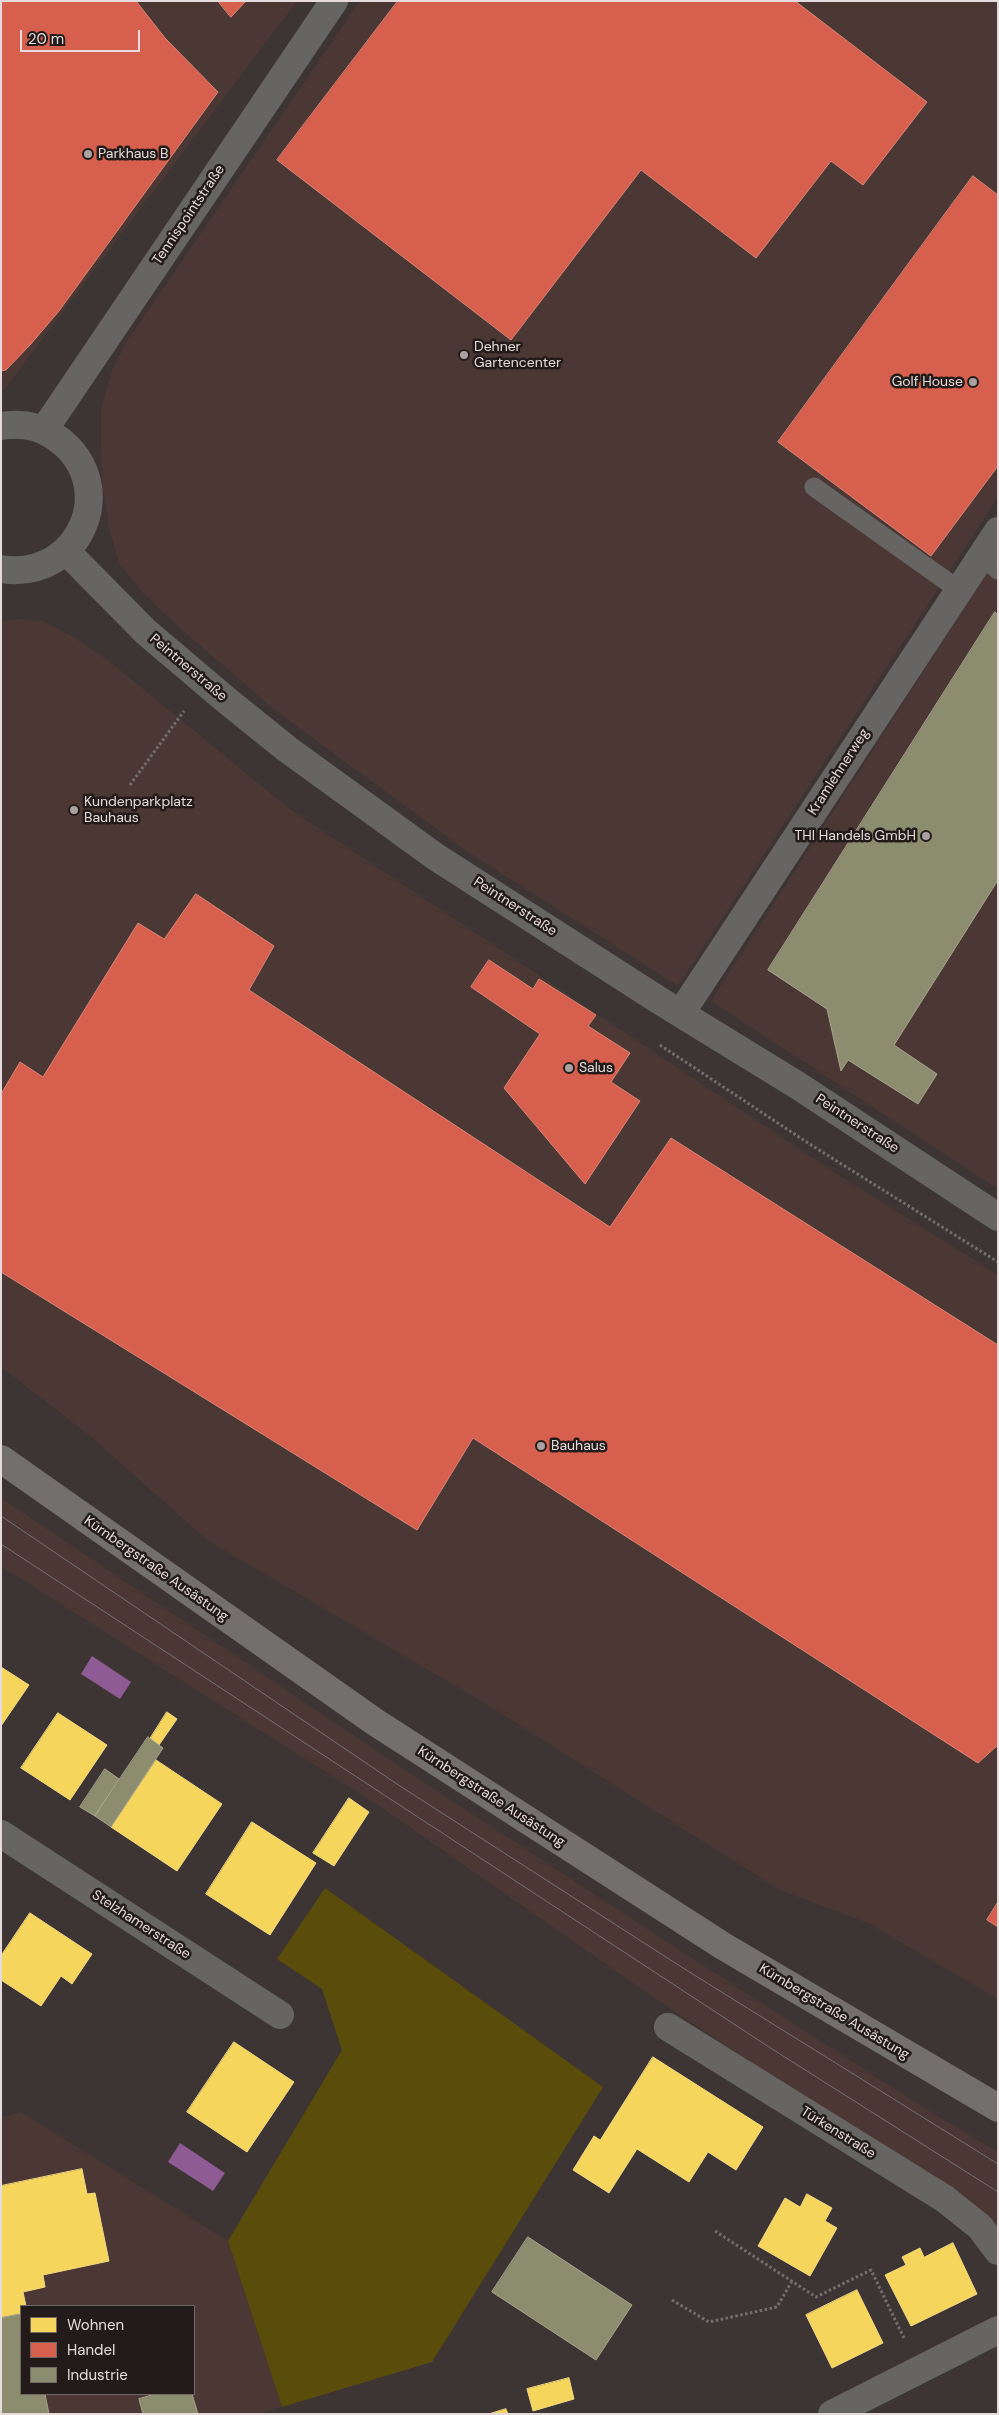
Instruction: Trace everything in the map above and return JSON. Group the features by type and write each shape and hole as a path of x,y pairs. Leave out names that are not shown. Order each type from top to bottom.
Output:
{"main road":[{"name":"Kürnbergstraße Ausästung","path":"1,1459 375,1722 723,1946 998,2108"}],"street":[{"name":"Tennispointstraße","path":"44,430 334,1"},
{"path":"1,426 24,424 44,430 65,443 80,462 89,484 89,509 81,532 66,551 47,564 26,570 2,570"},
{"name":"Kramlehnerweg","path":"681,1013 959,590 990,562 998,531"},
{"name":"Peintnerstraße","path":"66,551 146,632 287,749 436,857 797,1085 998,1217"},
{"name":"Stelzhamerstraße","path":"1,1834 280,2015"},
{"name":"Türkenstraße","path":"668,2027 945,2199 980,2227 998,2251"},
{"path":"961,2086 998,2120"},
{"path":"832,2414 861,2407 931,2364 998,2330"}],"lane":[{"path":"814,486 959,590"}],"path":[{"path":"130,785 184,711"},
{"path":"660,1045 808,1144 998,1262"},
{"path":"715,2231 816,2298 871,2270 908,2344 919,2338 931,2364"},
{"path":"672,2300 709,2322 776,2307 792,2281"}],"shaded area":[{"name":"Parkhaus B","path":"1,1 297,1 1,394"},
{"path":"360,1 998,1 998,497 678,986 468,852 276,711 182,630 143,593 119,563 109,528 103,490 101,449 101,410 112,370 127,341"},
{"path":"998,556 998,1189 711,1001"},
{"path":"18,619 43,621 72,636 109,661 291,810 823,1165 998,1275 998,1999 868,1923 780,1890 483,1702 207,1540 89,1435 1,1367 1,622"},
{"path":"1,1498 402,1768 918,2104 998,2152 998,2238 952,2196 640,1988 381,1807 1,1566"},
{"path":"92,1656 131,1682 120,1699 81,1674"},
{"path":"325,1888 603,2087 432,2362 282,2407 228,2241 342,2050 322,1989 277,1959"},
{"path":"21,2112 228,2241 282,2407 258,2414 1,2414 1,2117"},
{"path":"180,2143 225,2173 213,2191 168,2162"}],"building: Wohnen":[{"path":"1,1667 29,1685 1,1726"},
{"path":"167,1712 177,1719 159,1745 150,1739"},
{"path":"58,1713 107,1745 70,1800 21,1768"},
{"path":"156,1760 222,1804 177,1871 111,1827"},
{"path":"349,1798 369,1812 334,1866 313,1853"},
{"path":"252,1822 316,1863 270,1935 206,1894"},
{"path":"30,1913 92,1954 72,1984 61,1976 41,2006 1,1980 1,1956"},
{"path":"234,2042 294,2082 247,2152 187,2112"},
{"path":"653,2057 763,2127 736,2170 708,2152 689,2182 637,2149 609,2193 573,2170 594,2136 600,2140"},
{"path":"82,2169 87,2194 95,2193 109,2261 43,2275 45,2287 23,2292 26,2305 20,2305 20,2314 1,2318 1,2186"},
{"path":"807,2194 832,2208 825,2221 837,2228 810,2276 758,2246 785,2198 800,2207"},
{"path":"953,2243 977,2294 911,2326 885,2275 906,2265 902,2257 920,2248 924,2257"},
{"path":"857,2290 883,2343 832,2368 806,2315"},
{"path":"569,2378 574,2399 533,2411 527,2389"},
{"path":"506,2409 508,2414 489,2414"}],"building: Handel":[{"name":"Parkhaus B","path":"1,1 136,1 165,38 218,92 59,311 6,370 1,371"},
{"path":"218,1 246,1 231,17"},
{"path":"398,1 795,1 927,102 863,185 831,161 756,258 641,170 511,340 277,160"},
{"path":"973,176 998,195 998,466 931,556 778,442"},
{"path":"196,894 274,946 249,990 610,1227 671,1138 998,1345 998,1745 978,1763 473,1438 417,1530 1,1272 1,1094 20,1062 43,1077 138,923 164,939"},
{"name":"Salus","path":"489,960 533,989 539,979 596,1015 588,1026 630,1053 611,1082 640,1101 585,1184 504,1088 540,1034 471,987"},
{"path":"998,1902 998,1927 987,1920"}],"building: Industrie":[{"name":"THI Handels GmbH","path":"995,612 998,615 998,880 894,1045 937,1074 918,1104 848,1060 841,1071 827,1009 768,970"},
{"path":"148,1737 163,1748 111,1827 95,1816"},
{"path":"105,1769 119,1779 95,1816 80,1807"},
{"path":"528,2237 632,2305 596,2360 492,2292"},
{"path":"20,2314 20,2395 45,2395 49,2414 1,2414 1,2318"},
{"path":"153,2395 192,2395 198,2414 143,2414 139,2399"}],"tram line":[{"path":"1,1516 400,1786 683,1968 998,2164"},
{"path":"1,1544 769,2047 998,2192"}],"place":[{"name":"Parkhaus B","path":"88,154"},
{"name":"Dehner Gartencenter","path":"464,355"},
{"name":"Golf House","path":"973,382"},
{"name":"Kundenparkplatz Bauhaus","path":"74,810"},
{"name":"THI Handels GmbH","path":"926,836"},
{"name":"Salus","path":"569,1068"},
{"name":"Bauhaus","path":"541,1446"}]}
